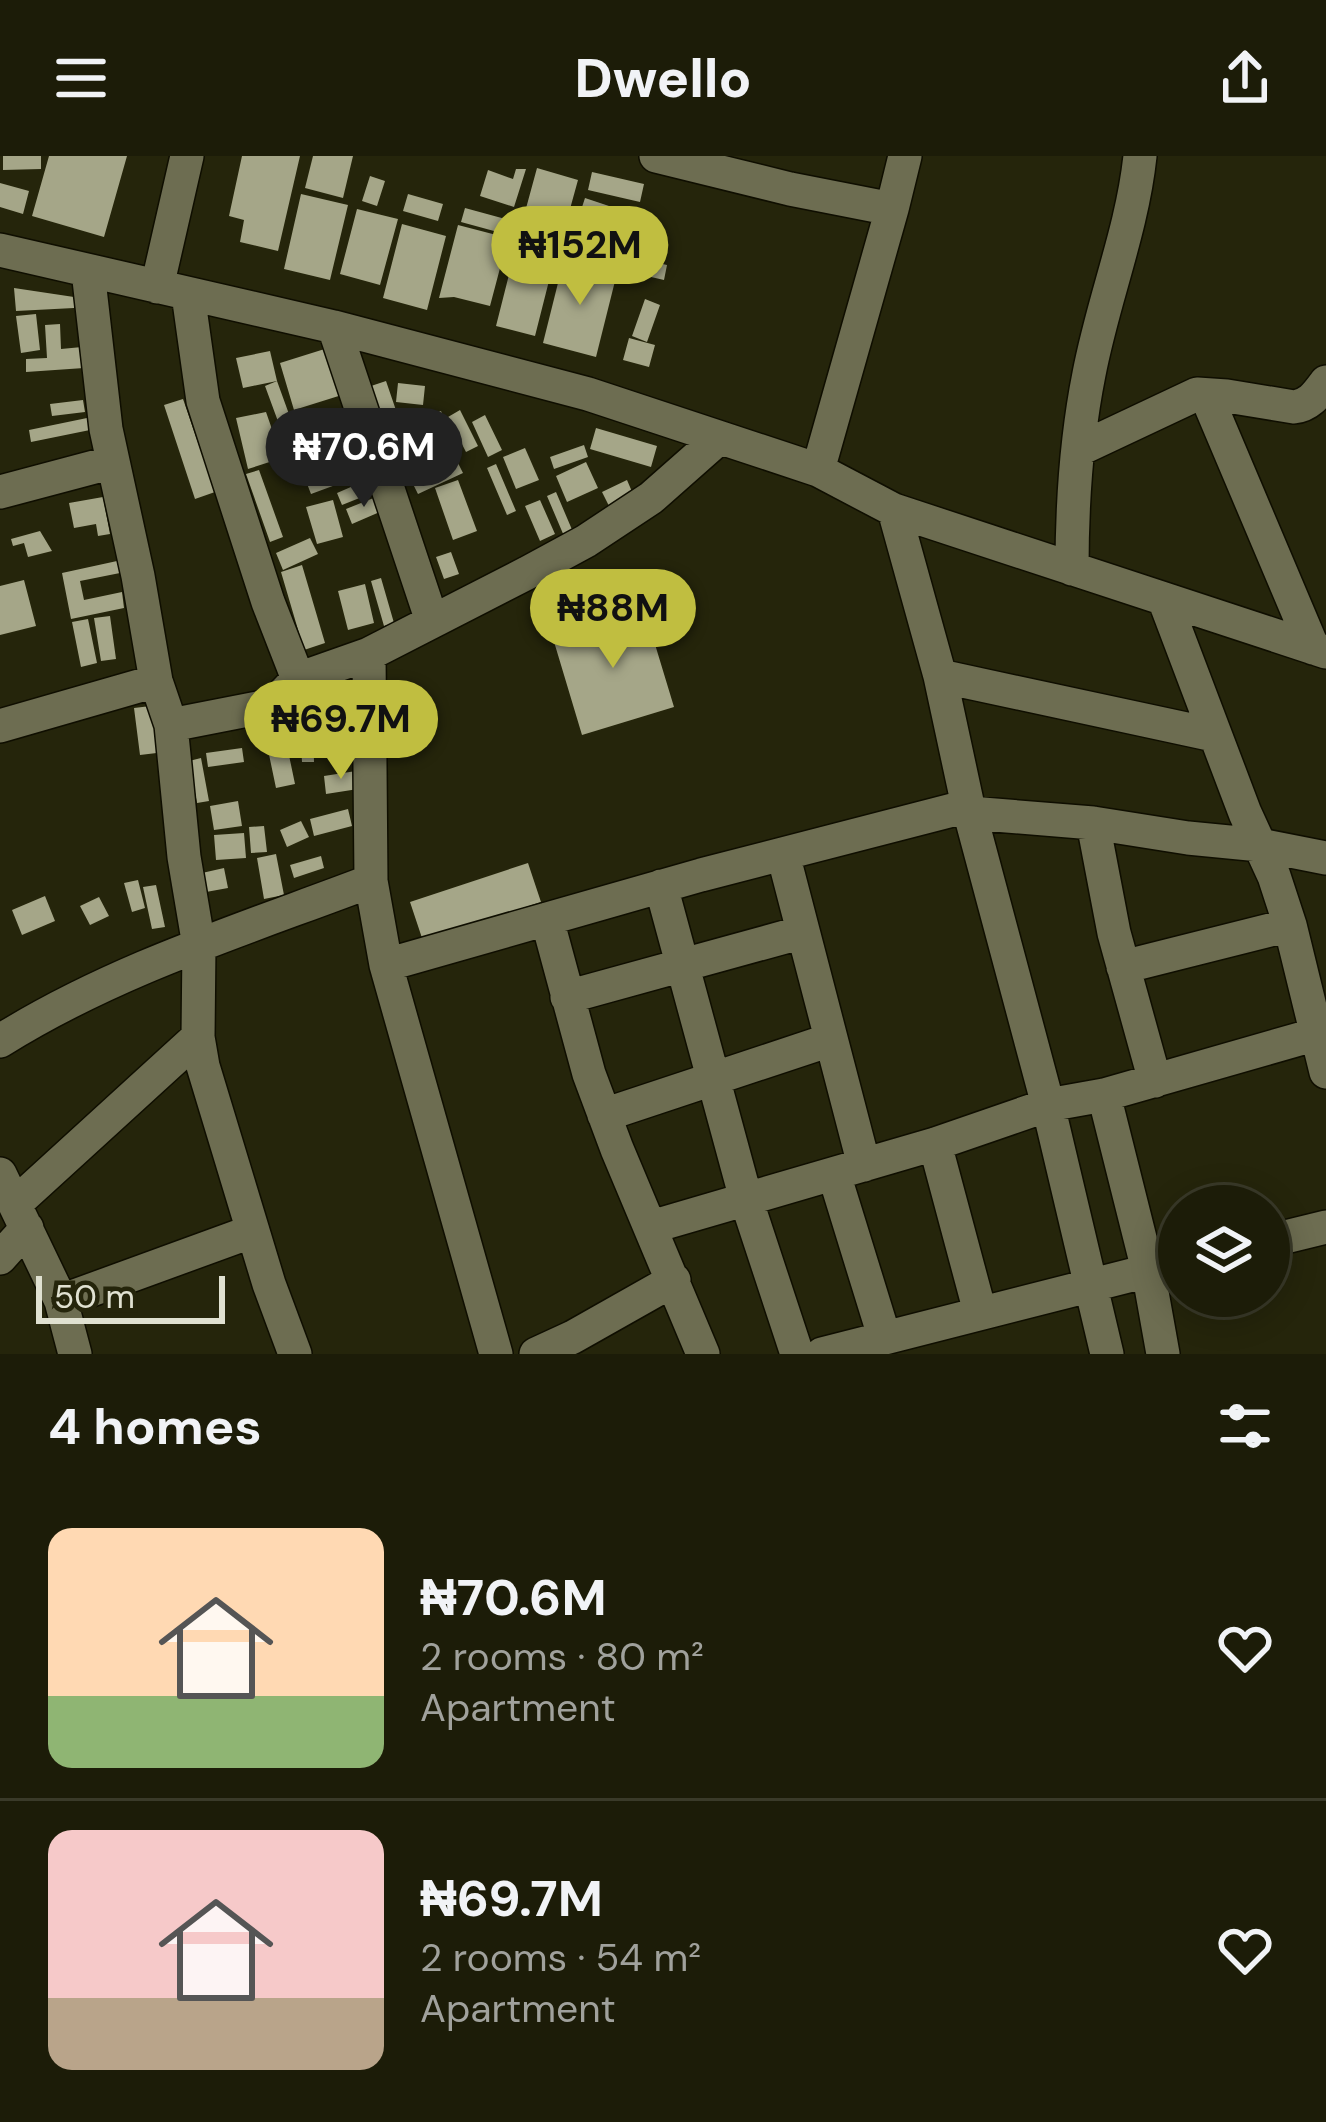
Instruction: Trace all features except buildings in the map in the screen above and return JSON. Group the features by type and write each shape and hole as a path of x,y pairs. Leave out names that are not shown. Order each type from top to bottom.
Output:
{"street":[{"path":"187,156 172,290 248,544 298,679"},
{"path":"656,156 892,209"},
{"path":"818,470 905,156"},
{"path":"1072,569 1072,490 1089,372 1124,244 1141,156"},
{"path":"0,250 334,327 588,394 818,470 894,510 1320,650"},
{"path":"88,271 100,397 156,681 171,725 199,946 198,1037 218,1120 293,1354"},
{"path":"334,327 432,621"},
{"path":"1078,450 1185,398 1206,395 1303,406 1326,382"},
{"path":"1206,395 1320,650"},
{"path":"171,725 273,705 298,679 369,654 602,531 651,498 718,437"},
{"path":"0,492 113,462"},
{"path":"894,510 940,676 969,809 1108,1354"},
{"path":"1164,599 1214,735 1274,876 1326,1072"},
{"path":"369,654 371,881 386,965 496,1354"},
{"path":"940,676 1214,735"},
{"path":"0,726 156,681"},
{"path":"386,965 661,886 969,809 1260,845 1326,858"},
{"path":"1093,823 1107,903 1155,1081"},
{"path":"783,854 830,1040 849,1170 884,1336"},
{"path":"0,1041 45,1013 131,972 371,881"},
{"path":"661,886 746,1199 797,1354"},
{"path":"547,920 589,1074 703,1354"},
{"path":"1123,967 1290,926"},
{"path":"567,997 803,932"},
{"path":"651,1227 935,1144 1048,1105 1104,1095 1317,1034"},
{"path":"0,1258 21,1216 198,1037"},
{"path":"604,1114 830,1040"},
{"path":"1104,1095 1158,1252"},
{"path":"935,1144 980,1312"},
{"path":"0,1174 61,1301 75,1354"},
{"path":"1290,1236 1326,1227"},
{"path":"61,1301 253,1231"},
{"path":"822,1354 1158,1268"},
{"path":"536,1354 674,1280"},
{"path":"1163,1317 1163,1354"}]}
